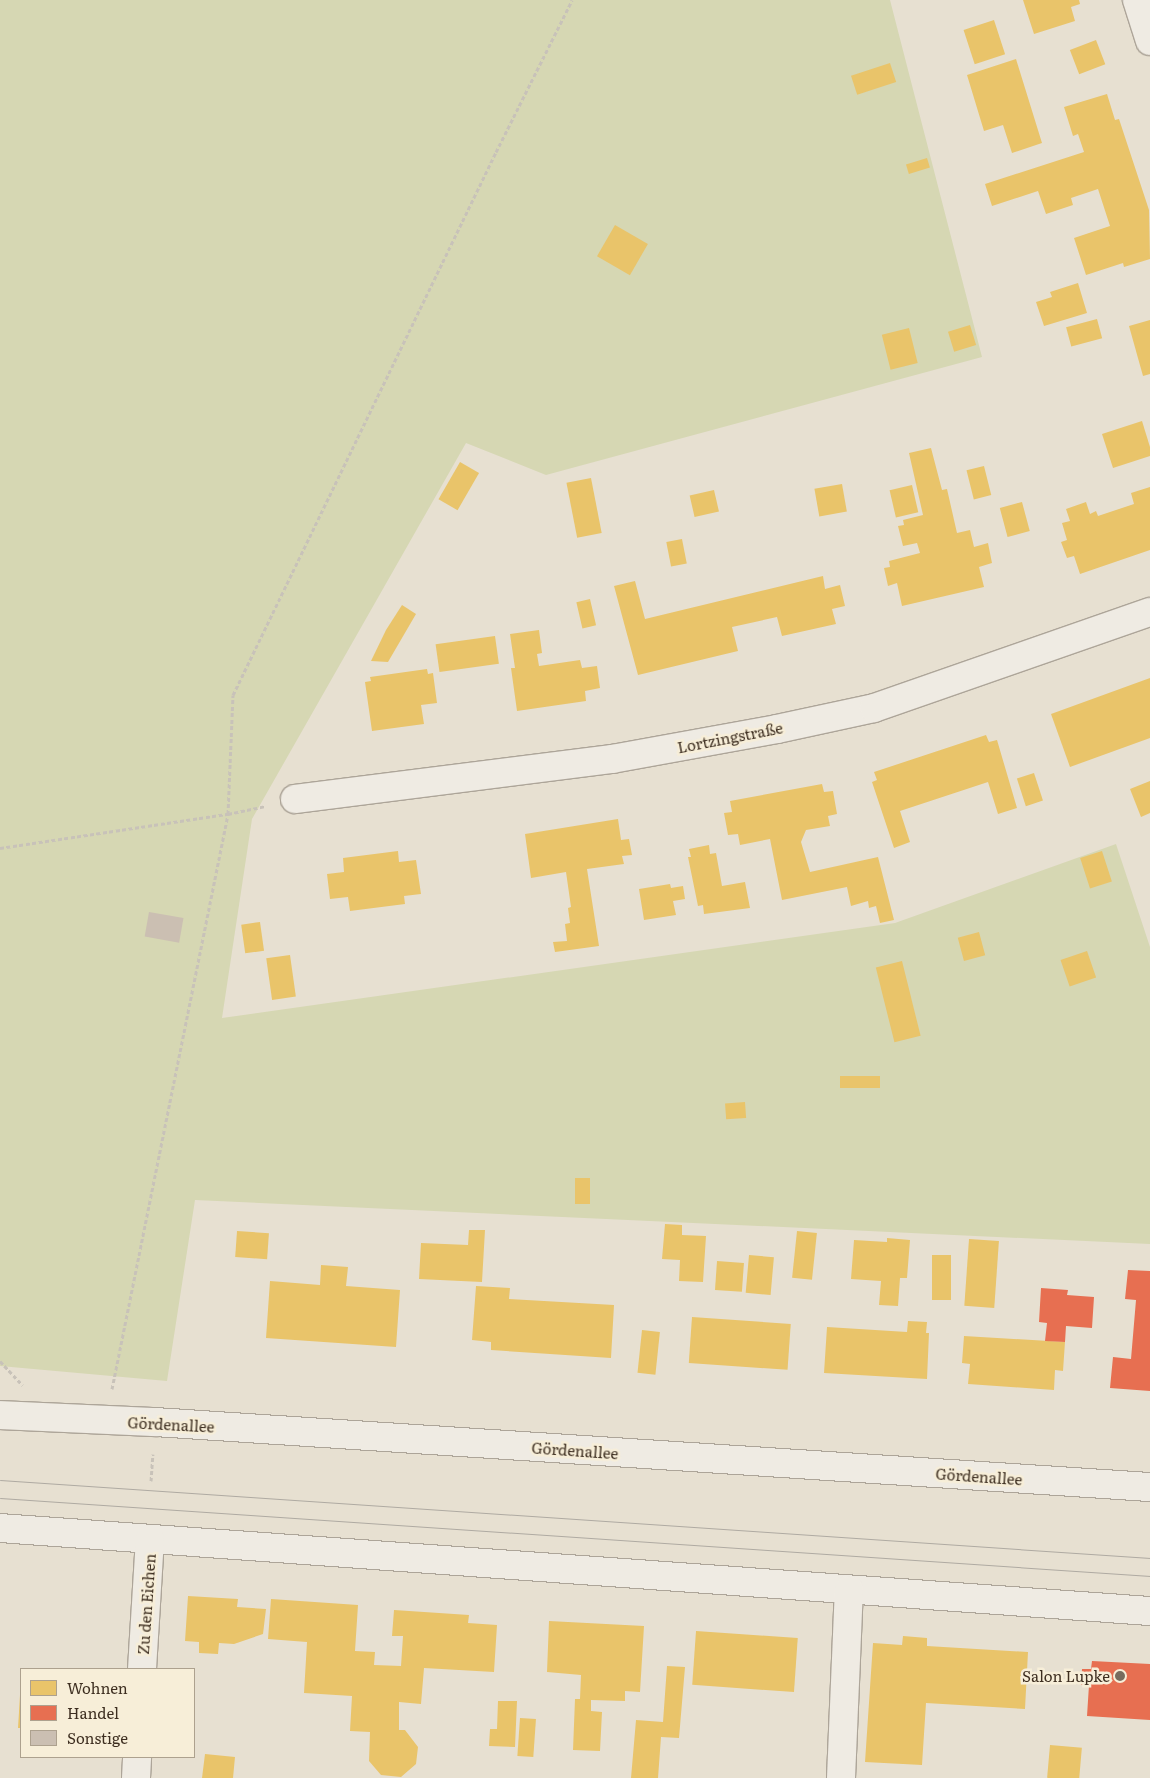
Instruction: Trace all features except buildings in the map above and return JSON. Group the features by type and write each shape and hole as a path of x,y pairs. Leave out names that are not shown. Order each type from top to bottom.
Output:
{"street":[{"path":"1137,0 1150,41"},
{"name":"Lortzingstraße","path":"295,800 612,759 777,729 874,708 1150,612"},
{"name":"Gördenallee","path":"0,1415 155,1422 1150,1487"},
{"path":"0,1528 1150,1611"},
{"name":"Zu den Eichen","path":"142,1668 150,1539"},
{"path":"841,1778 849,1590"},
{"path":"136,1778 137,1758"}],"path":[{"path":"111,1395 228,814 233,695 491,161 572,0"},
{"path":"0,848 228,814 295,800"},
{"path":"0,1361 27,1390"}],"green space":[{"path":"0,0 890,0 982,357 546,475 466,443 252,819 222,1018 895,923 1116,844 1150,947 1150,1244 195,1200 167,1381 0,1366"}],"tram line":[{"path":"0,1480 1150,1558"},
{"path":"0,1498 1150,1576"}],"place":[{"name":"Salon Lupke","path":"1120,1676"}]}
